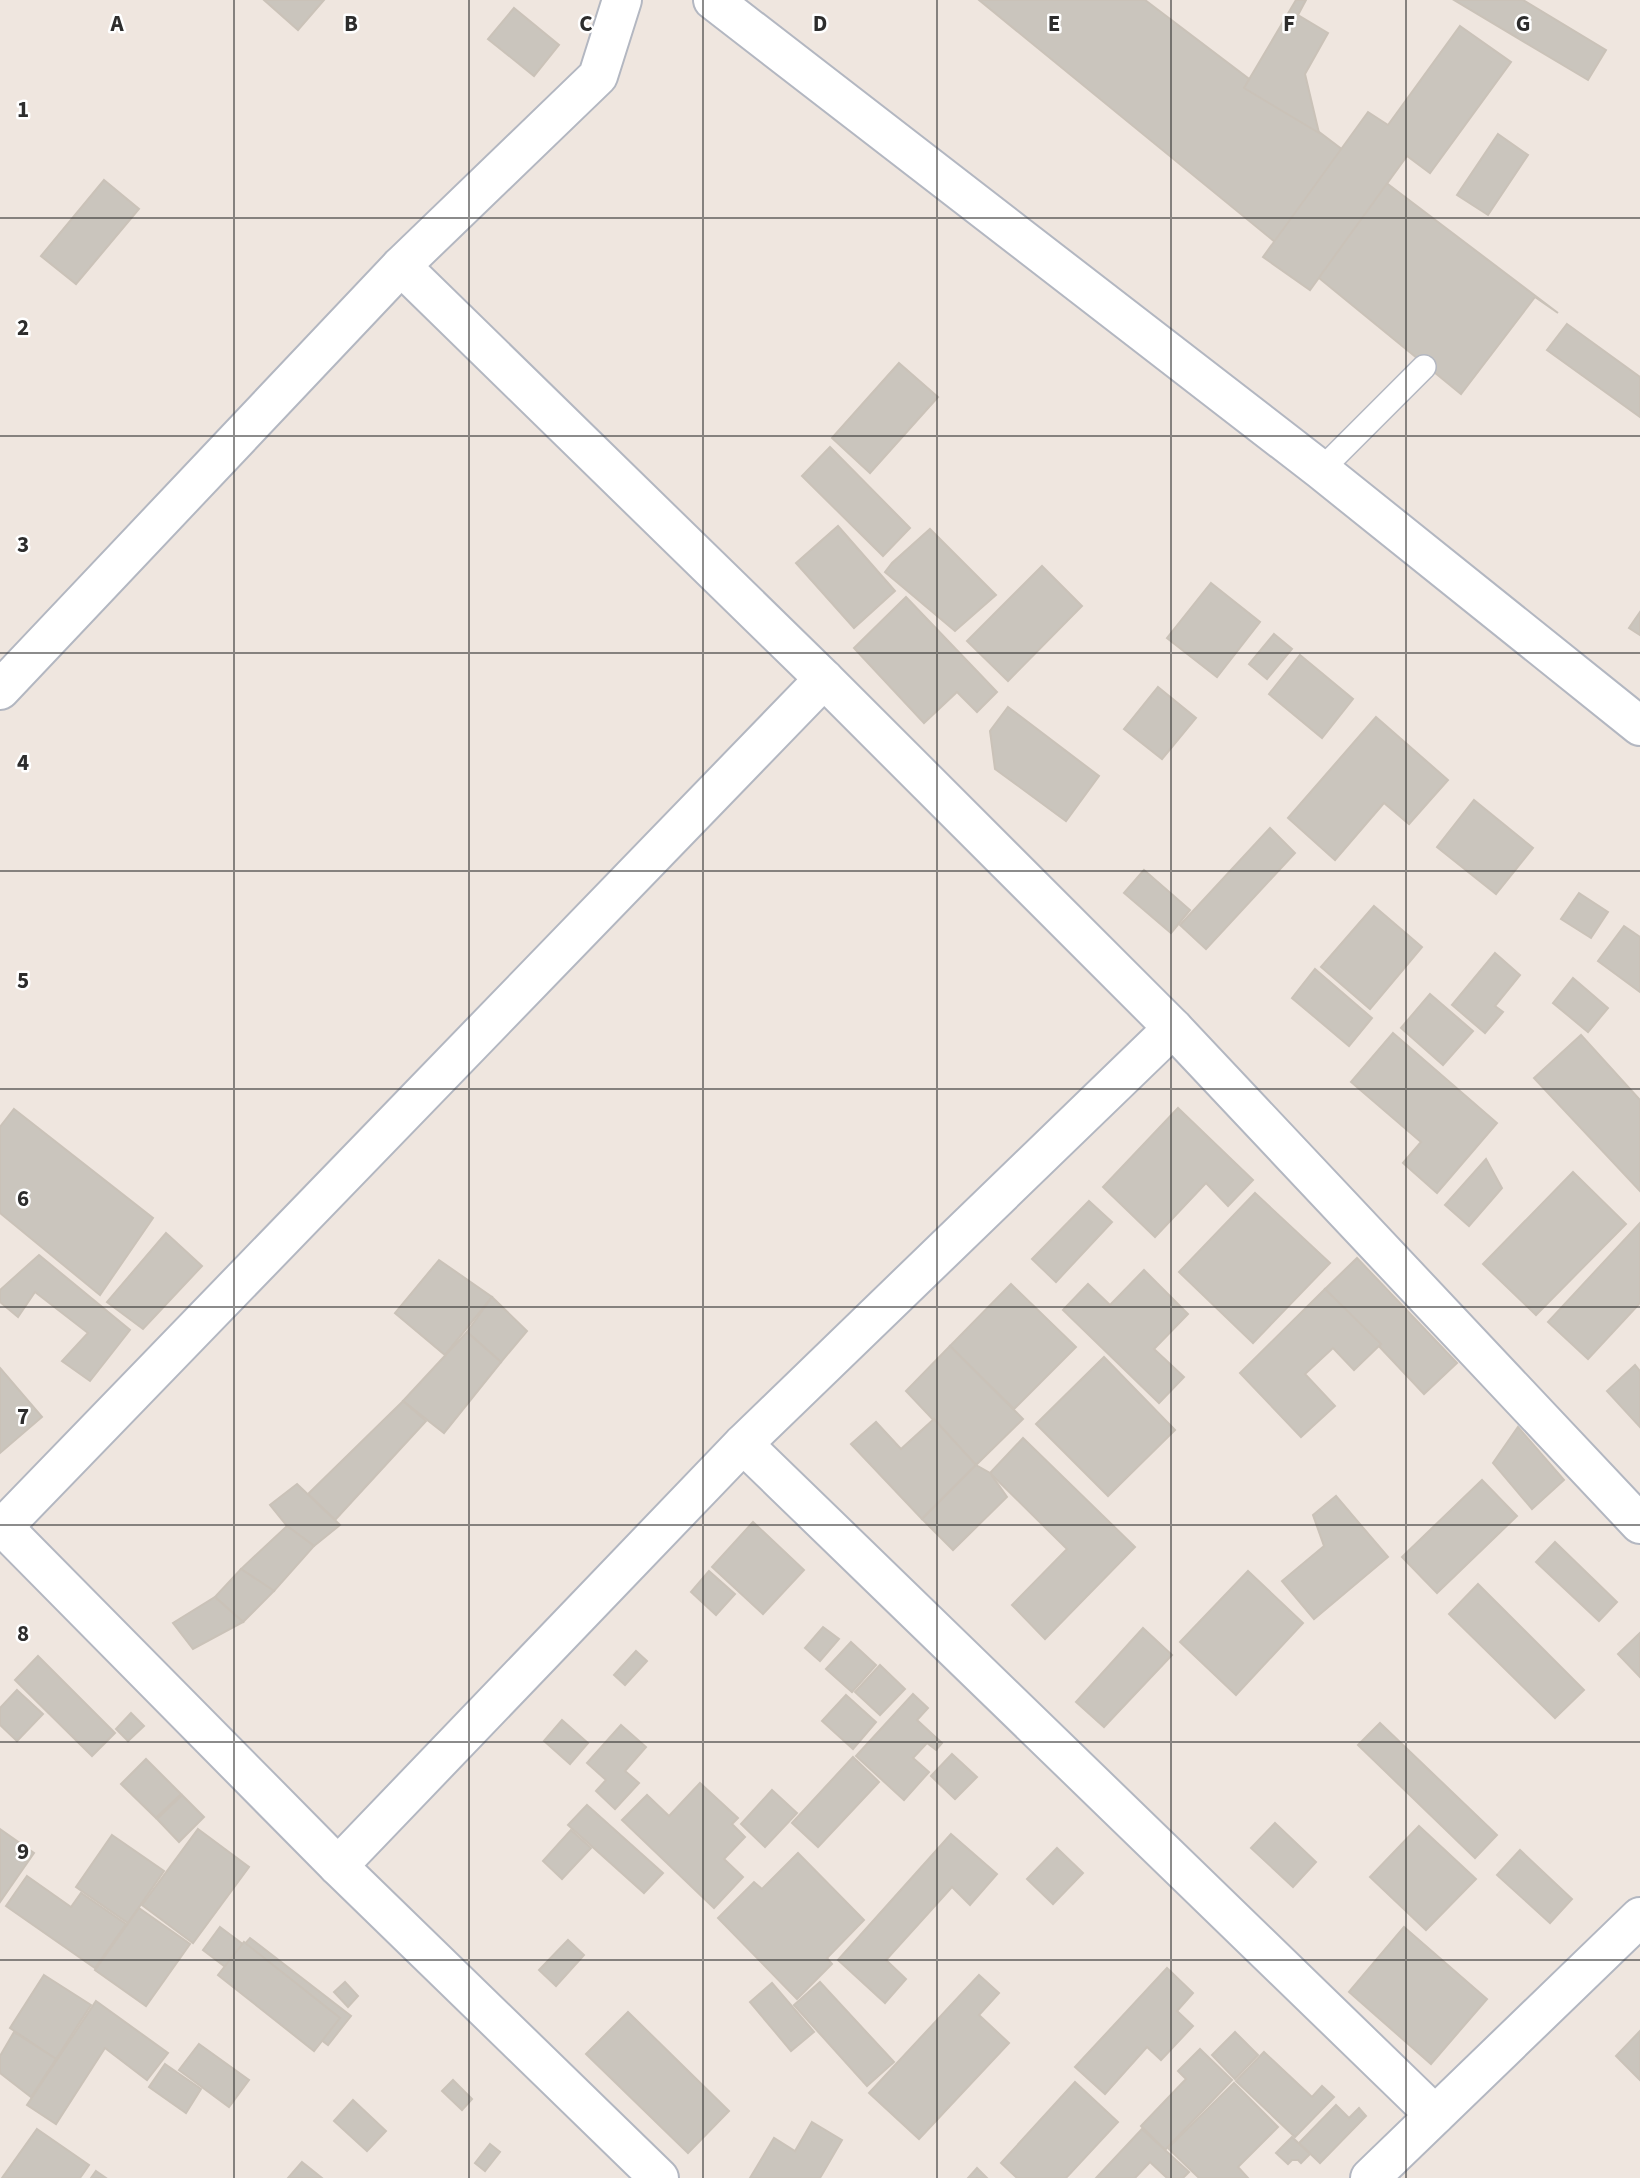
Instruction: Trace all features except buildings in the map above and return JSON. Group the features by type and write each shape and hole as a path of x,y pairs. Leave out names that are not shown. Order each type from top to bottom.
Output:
{"street":[{"path":"0,690 401,266 598,76 622,0"},
{"path":"713,0 1321,470 1640,726"},
{"path":"401,266 824,679 1173,1028 1640,1524"},
{"path":"659,2178 338,1866 1,1526 824,679"},
{"path":"338,1866 743,1444 1173,1028"},
{"path":"743,1444 1435,2115"},
{"path":"1370,2178 1640,1917"}],"lane":[{"path":"1321,470 1424,367"}]}
